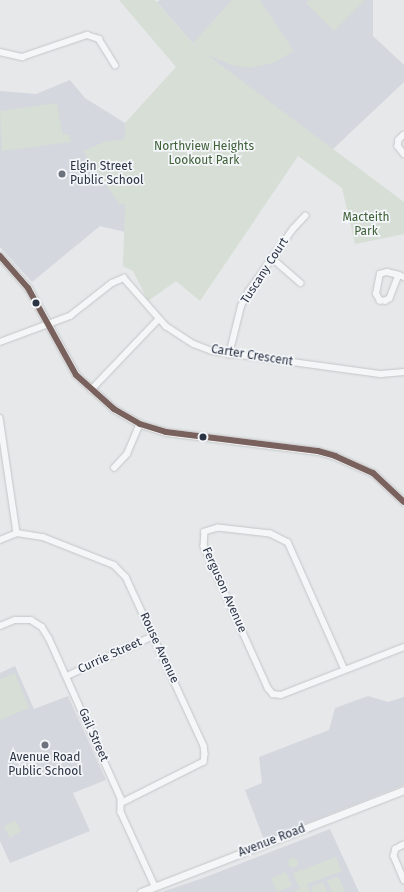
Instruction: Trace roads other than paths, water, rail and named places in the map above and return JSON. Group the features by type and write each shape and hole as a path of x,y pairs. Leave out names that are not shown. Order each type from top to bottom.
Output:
{"street":[{"path":"0,52 22,57 87,35 99,39 115,65"},
{"path":"404,135 399,140 398,146 404,154"},
{"name":"Tuscany Court","path":"230,355 241,306 272,258 305,216"},
{"path":"0,256 28,288 76,375 114,409 140,424 194,438 292,448 336,456 373,473 404,502"},
{"path":"272,258 301,283"},
{"path":"387,272 402,276 390,298 386,301 380,301 376,294 380,274 387,272"},
{"name":"Carter Crescent","path":"48,325 70,316 112,283 124,278 158,320 194,344 230,355 381,374 404,372"},
{"path":"92,390 158,320"},
{"path":"0,342 48,325"},
{"path":"0,418 17,533 0,540"},
{"path":"114,468 127,454 140,424"},
{"name":"Ferguson Avenue","path":"344,669 288,543 270,534 218,528 204,532 204,546 268,688 273,694 281,695 344,669 404,647"},
{"name":"Rouse Avenue","path":"17,533 43,537 114,565 126,577 204,746 204,762 122,803"},
{"name":"Gail Street","path":"0,626 16,620 31,620 42,627 67,676 122,803 121,812 155,886"},
{"name":"Currie Street","path":"67,676 153,636"},
{"name":"Avenue Road","path":"141,892 404,790"},
{"path":"404,845 396,850 394,856 404,880"}],"place":[{"name":"Elgin Street Public School","path":"62,174"},
{"name":"Avenue Road Public School","path":"45,745"}],"park label":[{"name":"Northview Heights Lookout Park","path":"204,154"},
{"name":"Macteith Park","path":"366,225"}]}
